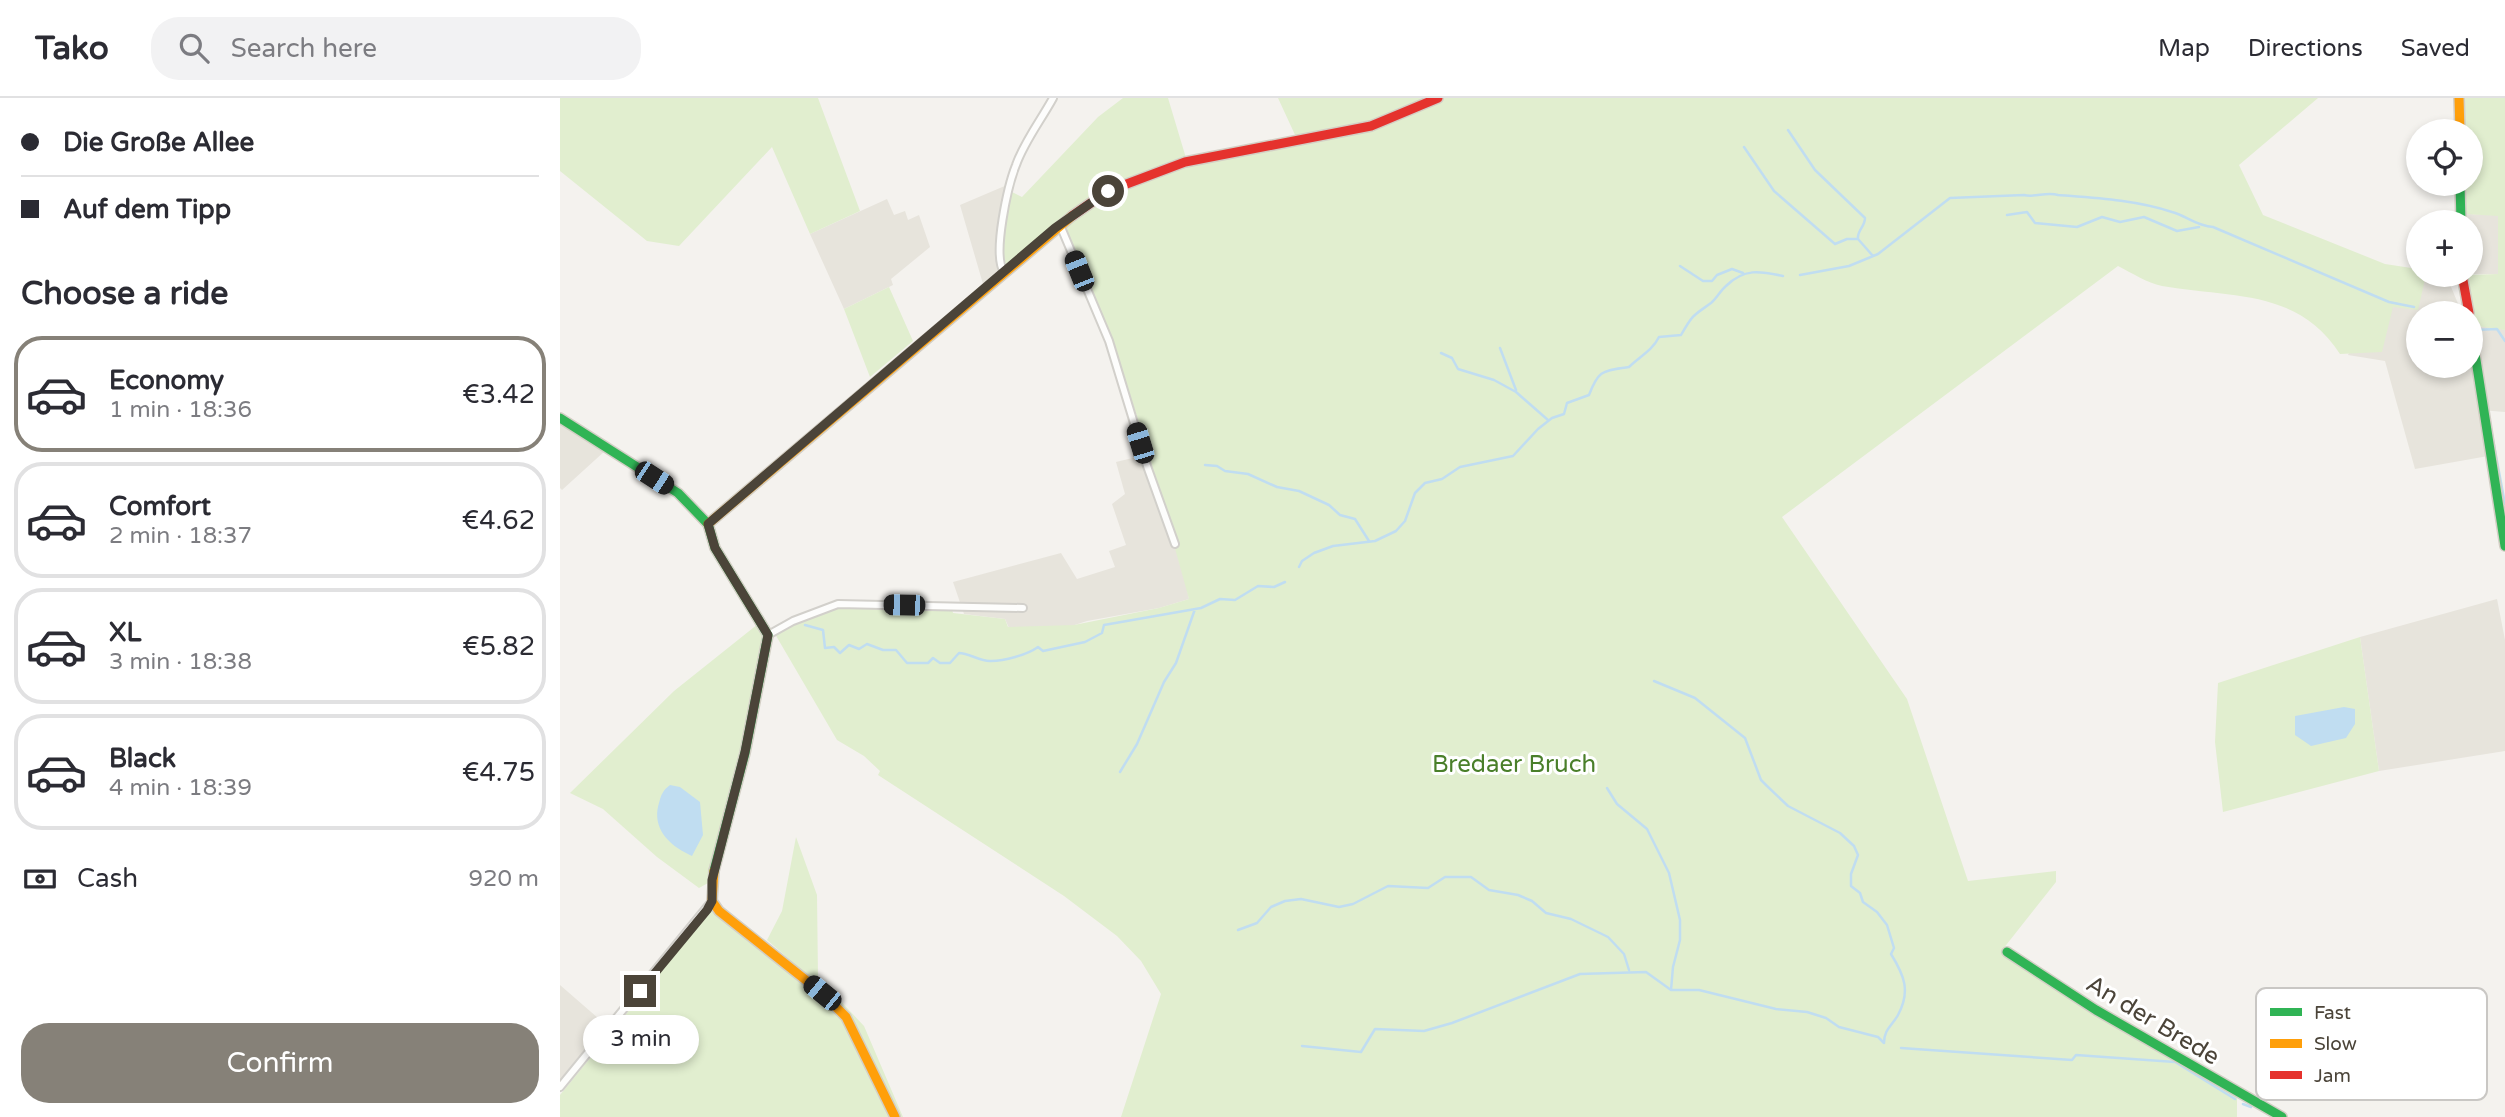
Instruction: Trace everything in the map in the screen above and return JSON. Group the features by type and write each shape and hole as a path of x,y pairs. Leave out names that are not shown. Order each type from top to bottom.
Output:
{"street":[{"path":"1004,272 1000,266 1001,241 1008,190 1016,163 1053,98"},
{"path":"708,524 1060,225 1108,191 1185,162 1371,126 1438,98"},
{"path":"1060,225 1109,341 1147,466 1175,544"},
{"path":"2479,378 2505,546"},
{"path":"560,418 678,493 708,524 715,548 768,635 745,752 712,880 712,901 719,911 822,993 846,1017 895,1117"},
{"path":"768,635 793,621 838,604 1023,608"},
{"path":"560,1087 712,901"},
{"name":"An der Brede","path":"2007,952 2113,1021 2282,1117"}],"shaded area":[{"path":"1007,185 998,241 998,271 983,284 960,205"},
{"path":"887,199 894,215 905,211 908,220 919,215 930,247 891,279 893,285 844,309 810,234"},
{"path":"2483,215 2498,215 2498,274 2483,274"},
{"path":"2388,266 2406,271 2406,287 2451,287 2457,301 2406,301 2406,378 2483,378 2483,327 2505,330 2505,412 2480,410 2488,456 2415,469 2385,361 2348,355"},
{"path":"560,421 606,450 562,490 560,488"},
{"path":"1149,454 1177,537 1189,599 1159,608 1087,621 1016,644 1005,619 964,614 953,582 1061,553 1077,579 1115,567 1109,551 1126,545 1112,504 1125,494 1116,462"},
{"path":"2497,599 2505,640 2505,751 2379,771 2360,637"},
{"path":"560,985 606,1025 560,1081"}],"green space":[{"path":"560,98 818,98 860,211 810,234 772,147 679,246 647,241 560,171"},
{"path":"1123,98 1168,98 1186,158 1107,186 1060,220 1006,265 1003,263 1002,241 1010,191 1022,197 1098,117"},
{"name":"Bredaer Bruch","path":"1278,98 2318,98 2239,165 2263,215 2385,264 2406,267 2406,287 2423,287 2420,301 2406,301 2406,309 2393,307 2382,352 2340,354 2323,333 2304,317 2283,307 2237,295 2162,286 2118,266 1782,517 1907,699 1968,881 2056,871 2056,882 2003,949 2217,1083 2237,1098 2237,1117 1121,1117 1161,994 1141,961 1117,936 1064,896 878,775 880,771 864,756 837,740 775,634 793,624 838,607 952,609 953,613 1005,619 1008,627 1074,625 1159,608 1189,599 1147,447 1118,359 1065,226 1110,193 1185,165 1296,137"},
{"path":"2463,98 2505,98 2505,330 2483,327 2483,301 2471,301 2468,287 2483,287 2483,274 2498,274 2498,216 2483,215 2483,210 2465,210 2464,196 2483,196 2483,119 2463,119"},
{"path":"889,287 913,341 870,377 844,309"},
{"path":"758,624 763,639 741,751 708,883 699,888 657,857 603,809 570,793 674,691"},
{"path":"2360,637 2379,771 2223,812 2215,742 2218,683"},
{"path":"796,837 817,895 818,977 864,1026 903,1117 560,1117 560,1095 710,911 716,911 794,976 806,974 767,940 782,911"}],"water":[{"path":"2344,707 2355,709 2355,724 2346,738 2311,746 2295,735 2295,716"},
{"path":"670,785 680,787 700,802 703,835 692,856 670,842 660,829 657,812 664,791"}],"waterway":[{"path":"1788,130 1815,170 1865,218 1858,239 1873,256"},
{"path":"1744,147 1774,191 1835,244 1847,239 1858,239"},
{"path":"1800,275 1849,266 1878,254 1950,198 2049,194 2130,202 2172,212 2389,302 2406,305"},
{"path":"2007,215 2027,212 2035,223 2077,227 2102,217 2120,222 2144,217 2177,231 2199,227"},
{"path":"1680,266 1703,281 1712,281 1717,275 1732,269 1743,273"},
{"path":"1299,567 1302,561 1314,553 1333,546 1375,541 1396,531 1405,521 1415,493 1425,483 1442,479 1460,467 1513,456 1538,429 1552,418 1564,414 1567,403 1589,395 1596,380 1603,373 1629,367 1649,350 1659,337 1681,335 1694,316 1739,276 1753,272 1783,276"},
{"path":"2483,330 2497,329 2505,341"},
{"path":"1500,348 1516,390"},
{"path":"1441,353 1452,358 1458,369 1494,380 1516,392 1548,420"},
{"path":"2491,429 2505,504"},
{"path":"1205,465 1248,474 1277,487 1299,491 1329,505 1340,515 1355,519 1369,541"},
{"path":"805,625 823,630 825,648 834,647 840,653 849,645 859,649 867,644 883,650 896,650 907,663 928,663 933,658 940,663 950,663 959,653 996,661 1022,655 1038,647 1043,651 1085,642 1102,633 1104,625 1201,608 1220,599 1235,600 1258,586 1274,587 1285,582"},
{"path":"1120,772 1137,744 1164,682 1176,663 1195,609"},
{"path":"1654,681 1695,698 1745,738 1761,780 1767,786 1788,806 1840,833 1854,846 1858,855 1851,874 1851,886 1887,925 1894,948 1891,954 1904,983 1902,1006 1887,1031 1884,1043"},
{"path":"1607,788 1617,804 1647,829 1669,873 1680,920 1680,940 1673,967 1671,990"},
{"path":"1238,930 1257,923 1271,907 1285,901 1301,899 1339,907 1353,904 1388,886 1428,888 1445,877 1471,877 1489,890 1518,895 1532,901 1546,913 1571,919 1608,937 1624,954 1629,970"},
{"path":"1302,1046 1361,1052 1375,1029 1424,1031 1580,974 1646,972 1671,990 1699,990 1776,1009 1807,1012 1826,1018 1839,1027 1878,1037 1884,1043"},
{"path":"1901,1048 2072,1060 2076,1055 2175,1062 2235,1099"},
{"path":"2243,1104 2251,1107"}],"traffic: fast":[{"path":"2460,196 2461,210"},
{"path":"2479,378 2505,546"},
{"path":"560,418 678,493 708,524 715,548 768,635 745,753 714,871"},
{"path":"2007,952 2096,1010 2282,1117"}],"traffic: slow":[{"path":"2459,98 2460,119"},
{"path":"708,524 1072,216"},
{"path":"714,871 712,901 719,911 822,993 846,1017 895,1117"}],"traffic: jam":[{"path":"1072,216 1108,191 1185,162 1371,126 1438,98"},
{"path":"2464,287 2467,301"}],"route":[{"path":"640,991 712,901 712,880 745,752 768,635 715,548 708,524 1055,228 1108,191"}]}
